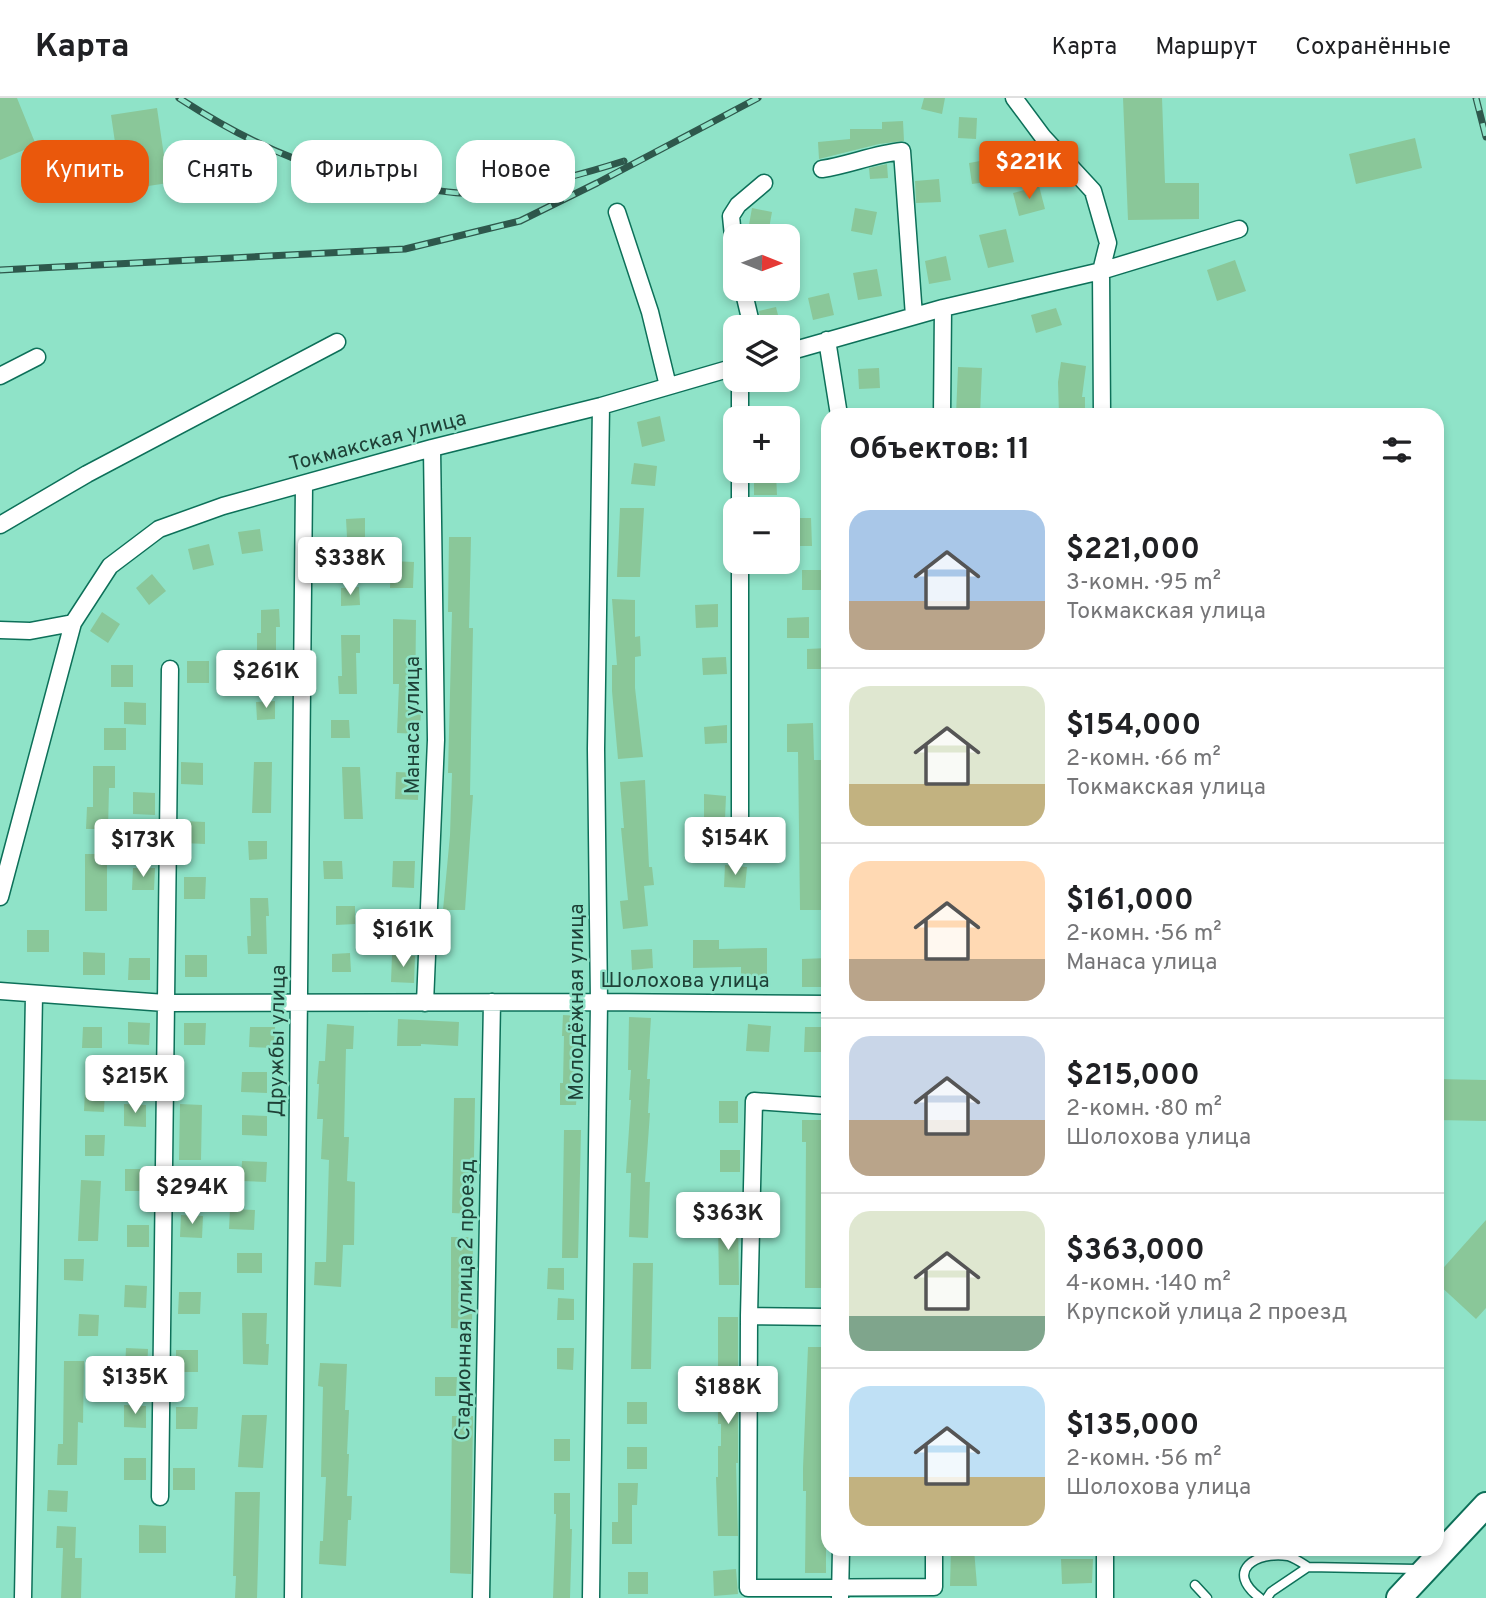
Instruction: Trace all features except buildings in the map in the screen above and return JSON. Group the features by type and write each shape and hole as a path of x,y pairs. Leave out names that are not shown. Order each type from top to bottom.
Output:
{"main road":[{"path":"1444,1550 1486,1505"},
{"path":"1399,1598 1438,1556"}],"street":[{"path":"1014,98 1043,137 1093,191 1108,243 1101,271 1102,408"},
{"path":"822,169 877,154 902,151 915,316"},
{"path":"732,224 731,216 738,205 764,183"},
{"path":"617,212 650,312 668,386"},
{"path":"800,348 943,308 1101,271 1239,229"},
{"path":"942,408 943,308"},
{"path":"827,340 838,408"},
{"path":"0,525 87,474 337,342"},
{"path":"0,376 37,357"},
{"name":"Токмакская улица","path":"0,897 73,623 110,566 159,529 223,506 723,371"},
{"name":"Молодёжная улица","path":"591,1598 599,1002 596,749 601,406"},
{"name":"Манаса улица","path":"425,1003 436,740 432,448"},
{"name":"Дружбы улица","path":"293,1598 304,485"},
{"path":"740,574 740,841"},
{"path":"0,631 30,631 73,623"},
{"path":"160,1497 170,669"},
{"name":"Шолохова улица","path":"0,991 165,1003 821,1004"},
{"path":"23,1598 34,995"},
{"name":"Стадионная улица 2 проезд","path":"481,1598 492,1002"},
{"path":"821,1106 754,1101 749,1316 748,1588 840,1593 934,1587 934,1556"},
{"path":"749,1316 821,1317"},
{"path":"840,1593 841,1556"},
{"path":"1105,1556 1105,1598"}],"lane":[{"path":"1260,1598 1246,1586 1242,1575 1250,1564 1259,1558 1292,1557 1308,1567 1426,1569"},
{"path":"1267,1598 1271,1592 1308,1567"},
{"path":"1195,1586 1207,1598"}],"railway":[{"path":"179,98 238,133 297,160 391,185 466,194 479,193 553,181 624,161"},
{"path":"0,270 405,249 520,221 758,98"},
{"path":"1476,98 1486,137"}]}
